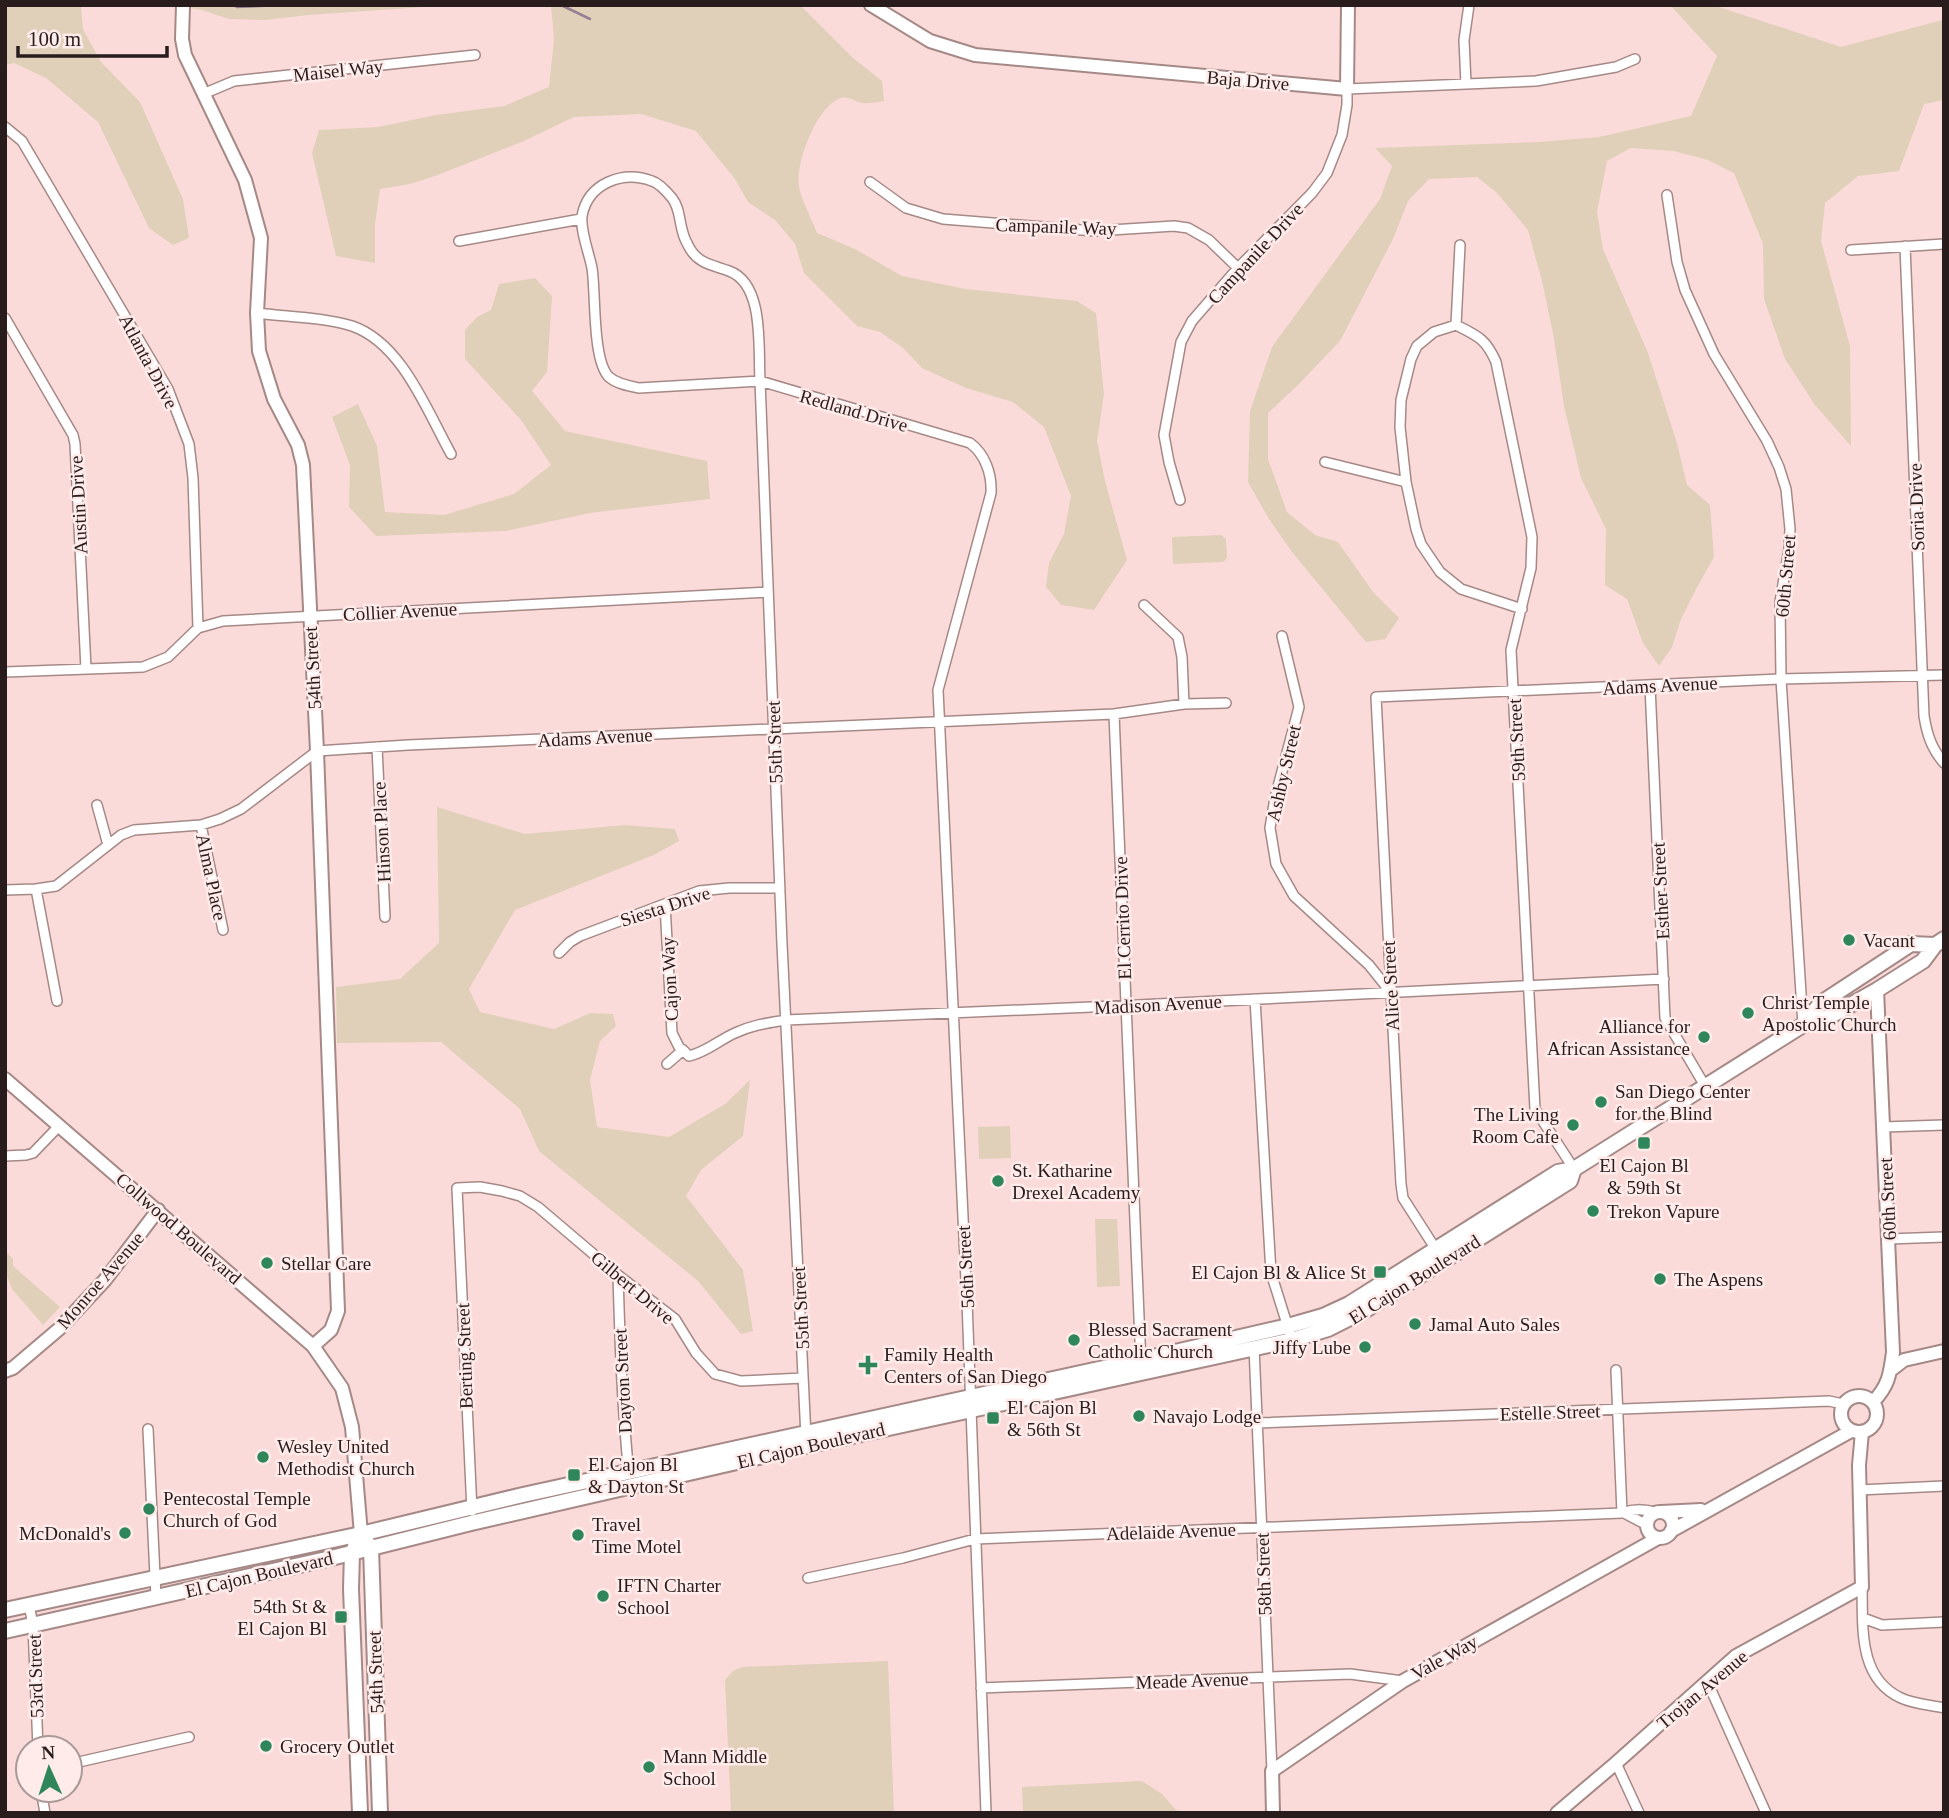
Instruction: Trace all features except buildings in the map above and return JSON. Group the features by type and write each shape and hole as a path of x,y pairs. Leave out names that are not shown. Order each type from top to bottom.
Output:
{"main road":[{"name":"El Cajon Boulevard","path":"1803,1025 1821,1003 1911,944 1939,942"},
{"name":"El Cajon Boulevard","path":"5,1610 361,1534 629,1487 806,1440 1290,1333 1440,1255 1558,1172 1574,1169 1803,1025 1829,1017 1877,990 1923,961 1939,942"},
{"name":"El Cajon Boulevard","path":"5,1631 352,1553 629,1471 806,1440"},
{"path":"361,1534 371,1548"},
{"name":"54th Street","path":"360,1813 351,1589 352,1553 361,1534"},
{"name":"54th Street","path":"371,1548 380,1813"}],"street":[{"name":"54th Street","path":"183,5 182,39 185,55 245,180 261,238 257,313 259,351 274,399 298,445 303,465 317,751 338,1311 331,1330 313,1346"},
{"name":"Baja Drive","path":"871,5 930,41 975,55 1347,89 1536,81 1616,67 1635,59"},
{"name":"Campanile Drive","path":"1180,500 1164,435 1181,342 1192,321 1238,268 1312,193 1327,173 1342,135 1347,105 1348,5"},
{"path":"1466,84 1464,40 1469,5"},
{"name":"Maisel Way","path":"203,94 234,81 475,55"},
{"name":"Atlanta Drive","path":"5,127 22,141 168,389 189,444 193,478 198,628"},
{"name":"55th Street","path":"581,219 590,195 604,183 628,176 655,181 674,200 683,235 692,253 702,262 733,272 747,283 756,304 806,1440"},
{"name":"Campanile Way","path":"870,182 906,208 943,219 1096,231 1174,226 1188,228 1202,234 1238,268"},
{"name":"60th Street","path":"1667,195 1677,262 1685,290 1714,354 1767,441 1786,489 1790,529 1780,602 1781,679 1803,1025"},
{"path":"459,241 581,219"},
{"name":"Redland Drive","path":"581,219 592,269 597,341 602,364 609,377 625,386 639,388 760,382 970,443 984,457 991,493 938,690 939,722"},
{"path":"1851,250 1944,244"},
{"path":"1460,245 1456,325 1434,332 1417,346 1401,400 1400,427 1406,482 1421,544 1440,572 1461,589 1522,609"},
{"name":"Soria Drive","path":"1905,246 1923,716 1929,740 1936,754 1944,762"},
{"path":"257,313 331,321 371,335 395,355 451,454"},
{"name":"Austin Drive","path":"5,318 73,435 86,669"},
{"name":"59th Street","path":"1456,325 1489,346 1496,362 1532,537 1531,568 1511,650 1535,1109 1574,1169"},
{"path":"1325,462 1406,482"},
{"name":"Collier Avenue","path":"198,628 223,621 310,615 768,592"},
{"path":"1144,606 1178,637 1182,657 1184,704"},
{"path":"5,672 143,667 168,657 198,628"},
{"name":"Ashby Street","path":"1282,636 1298,707 1270,828 1276,864 1294,895 1369,965 1390,992"},
{"name":"Adams Avenue","path":"1376,697 1781,679 1944,676"},
{"name":"Esther Street","path":"1650,686 1665,1018 1705,1086"},
{"name":"Alice Street","path":"1376,697 1401,1184 1403,1198 1440,1255"},
{"name":"Adams Avenue","path":"317,751 1114,714 1184,704 1226,703"},
{"name":"El Cerrito Drive","path":"1114,714 1141,1367"},
{"name":"56th Street","path":"939,722 954,1013 986,1813"},
{"name":"Hinson Place","path":"377,747 385,917"},
{"path":"5,890 56,886 121,835 134,830 201,825 220,819 241,808 317,751"},
{"path":"97,805 108,845"},
{"name":"Alma Place","path":"201,825 223,930"},
{"name":"Siesta Drive","path":"559,953 580,936 699,891 780,888"},
{"path":"36,889 57,1001"},
{"name":"Cajon Way","path":"665,904 671,1033 683,1050"},
{"name":"Madison Avenue","path":"683,1050 689,1056 702,1053 722,1039 746,1028 786,1020 1664,979"},
{"name":"60th Street","path":"1843,1404 1840,1414 1843,1424 1857,1431 1871,1428 1877,1411 1873,1402 1885,1390 1893,1352 1877,990"},
{"path":"1255,999 1271,1273 1290,1333"},
{"path":"667,1064 683,1050"},
{"name":"Collwood Boulevard","path":"5,1079 313,1346 342,1388 352,1427 361,1534"},
{"path":"5,1156 33,1153 60,1125"},
{"path":"1883,1127 1944,1125"},
{"name":"Gilbert Drive","path":"457,1188 480,1187 520,1196 538,1207 618,1276 675,1318 696,1353 715,1374 741,1381 803,1378"},
{"name":"Berting Street","path":"457,1188 472,1516"},
{"name":"Monroe Avenue","path":"5,1371 13,1368 59,1329 105,1280 158,1210"},
{"path":"1888,1239 1944,1237"},
{"name":"Dayton Street","path":"618,1276 629,1487"},
{"name":"58th Street","path":"1254,1341 1273,1813"},
{"path":"1891,1370 1904,1360 1944,1352"},
{"path":"1616,1370 1622,1513"},
{"path":"1843,1404 1858,1395 1873,1402"},
{"name":"Estelle Street","path":"1257,1423 1829,1401 1843,1404"},
{"path":"148,1429 156,1597"},
{"name":"60th Street","path":"1857,1431 1863,1618 1867,1658 1880,1682 1894,1694 1944,1708"},
{"name":"Vale Way","path":"1272,1771 1403,1681 1625,1555 1666,1536 1709,1509 1857,1431"},
{"path":"1859,1490 1944,1486"},
{"name":"Vale Way","path":"1625,1555 1650,1517 1659,1513 1709,1509"},
{"name":"Adelaide Avenue","path":"808,1578 903,1558 975,1539 1649,1510 1659,1513"},
{"name":"Adelaide Avenue","path":"1622,1513 1647,1525"},
{"path":"1659,1513 1665,1513 1671,1519 1671,1531"},
{"path":"1647,1525 1651,1535 1658,1538"},
{"name":"Trojan Avenue","path":"1557,1813 1736,1656 1863,1587"},
{"name":"53rd Street","path":"29,1605 33,1625 37,1734"},
{"path":"1863,1618 1882,1625 1944,1622"},
{"name":"Meade Avenue","path":"981,1688 1350,1674 1403,1681"},
{"path":"1707,1681 1766,1813"},
{"path":"84,1760 188,1737"},
{"path":"1616,1763 1639,1813"}],"shaded area":[{"path":"5,5 81,5 83,29 101,62 140,102 183,199 189,238 173,245 149,228 98,122 46,78 14,63 5,65"},
{"path":"170,5 452,5 265,20 229,19 202,10"},
{"path":"551,5 800,5 852,57 882,81 884,101 864,103 841,98 823,112 809,137 800,165 799,187 817,233 855,249 902,276 966,289 1077,301 1096,313 1104,394 1097,441 1127,560 1094,610 1061,605 1046,587 1049,563 1064,534 1071,496 1044,427 1013,402 966,388 922,368 903,348 880,332 857,326 804,273 795,244 775,220 748,202 735,179 696,131 641,114 574,117 524,141 435,176 380,189 375,224 375,263 336,256 312,153 319,130 378,127 436,115 504,106 549,87 554,39"},
{"path":"1670,5 1713,5 1841,47 1942,20 1944,24 1944,100 1924,104 1899,171 1858,176 1825,203 1821,241 1850,346 1851,446 1815,405 1785,359 1764,299 1763,244 1734,173 1708,160 1674,151 1631,148 1607,161 1597,212 1603,249 1648,353 1677,443 1687,485 1710,505 1714,557 1681,619 1672,647 1659,666 1643,643 1627,599 1605,585 1606,529 1581,478 1564,406 1542,281 1528,230 1497,193 1477,177 1429,179 1408,201 1393,239 1340,341 1268,413 1268,459 1287,512 1315,535 1338,542 1373,592 1399,618 1385,639 1366,642 1292,552 1248,482 1250,411 1272,347 1380,199 1392,166 1375,148 1599,137 1691,116 1717,56"},
{"path":"535,278 552,296 547,372 532,391 565,431 707,461 710,499 590,513 506,531 376,536 349,507 350,465 332,417 358,404 377,446 385,512 444,515 514,494 551,465 521,420 465,359 465,330 477,317 491,310 499,284"},
{"path":"1221,535 1226,539 1227,558 1223,562 1173,564 1172,537"},
{"path":"437,807 525,834 625,825 675,829 679,841 654,855 515,910 469,989 480,1012 554,1029 590,1013 613,1014 616,1026 600,1041 590,1080 597,1127 669,1137 725,1104 750,1080 743,1136 701,1170 686,1196 743,1270 753,1331 741,1334 698,1281 539,1151 520,1109 441,1042 337,1043 336,987 400,979 439,943"},
{"path":"1010,1126 1011,1158 979,1159 978,1127"},
{"path":"1095,1219 1117,1219 1120,1286 1097,1287"},
{"path":"5,1251 13,1259 13,1266 60,1307 43,1325 12,1289 5,1270"},
{"path":"888,1661 894,1813 731,1813 725,1680 733,1671 742,1667"},
{"path":"1142,1781 1162,1794 1179,1813 1023,1813 1022,1787"}],"waterway":[{"path":"233,5 281,5"},
{"path":"561,5 590,19"}],"place":[{"name":"Vacant","path":"1849,940"},
{"name":"Christ Temple Apostolic Church","path":"1748,1013"},
{"name":"Alliance for African Assistance","path":"1704,1037"},
{"name":"San Diego Center for the Blind","path":"1601,1102"},
{"name":"The Living Room Cafe","path":"1573,1125"},
{"name":"El Cajon Bl & 59th St","path":"1644,1143"},
{"name":"St. Katharine Drexel Academy","path":"998,1181"},
{"name":"Trekon Vapure","path":"1593,1211"},
{"name":"Stellar Care","path":"267,1263"},
{"name":"El Cajon Bl & Alice St","path":"1380,1272"},
{"name":"The Aspens","path":"1660,1279"},
{"name":"Jamal Auto Sales","path":"1415,1324"},
{"name":"Blessed Sacrament Catholic Church","path":"1074,1340"},
{"name":"Jiffy Lube","path":"1365,1347"},
{"name":"Family Health Centers of San Diego","path":"868,1365"},
{"name":"Navajo Lodge","path":"1139,1416"},
{"name":"El Cajon Bl & 56th St","path":"993,1418"},
{"name":"Wesley United Methodist Church","path":"263,1457"},
{"name":"El Cajon Bl & Dayton St","path":"574,1475"},
{"name":"Pentecostal Temple Church of God","path":"149,1509"},
{"name":"McDonald's","path":"125,1533"},
{"name":"Travel Time Motel","path":"578,1535"},
{"name":"IFTN Charter School","path":"603,1596"},
{"name":"54th St & El Cajon Bl","path":"341,1617"},
{"name":"Grocery Outlet","path":"266,1746"},
{"name":"Mann Middle School","path":"649,1767"}]}
